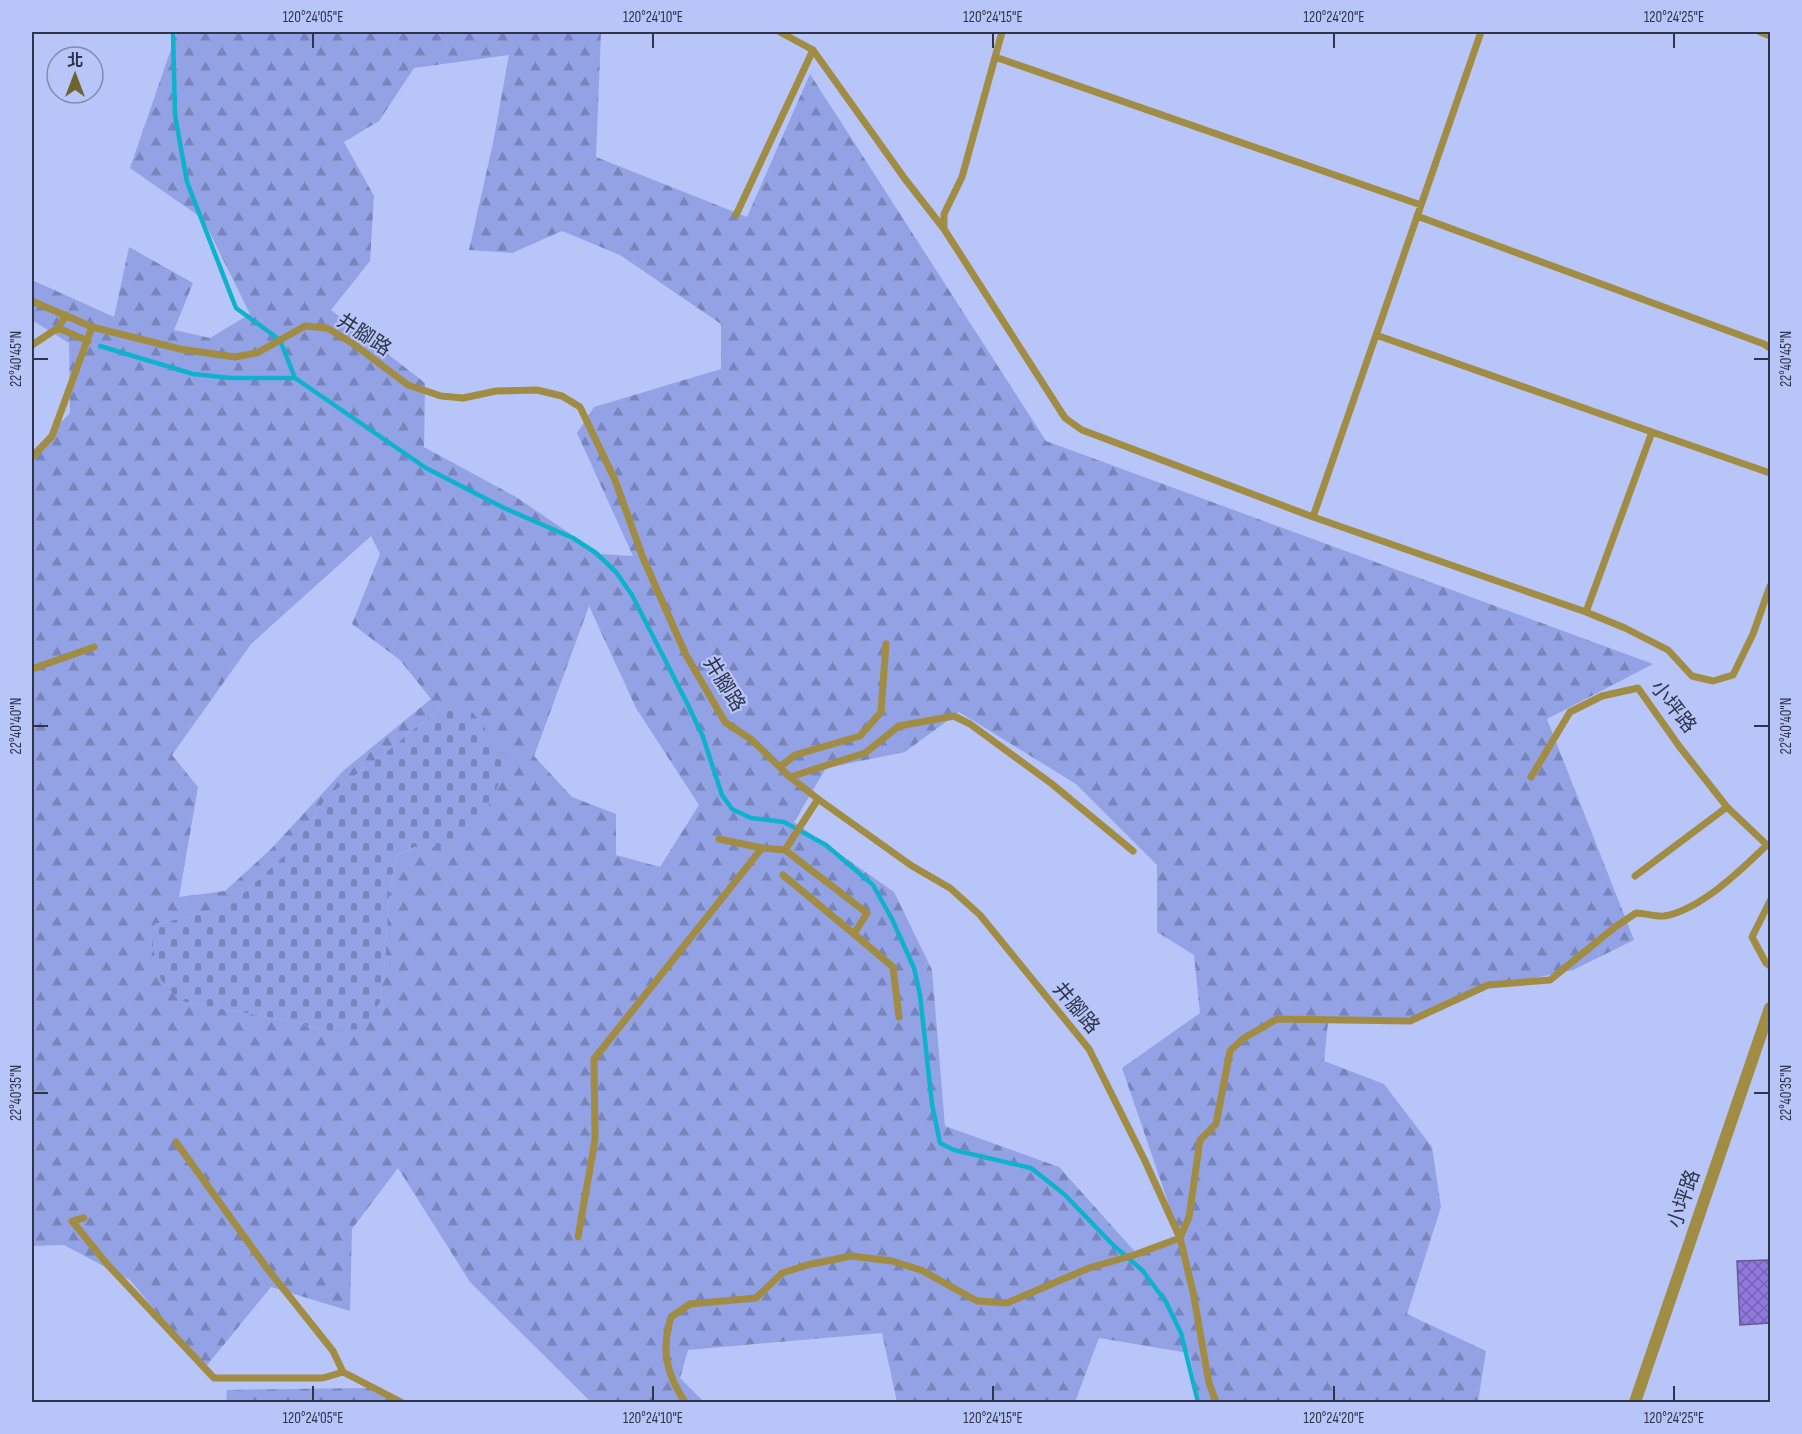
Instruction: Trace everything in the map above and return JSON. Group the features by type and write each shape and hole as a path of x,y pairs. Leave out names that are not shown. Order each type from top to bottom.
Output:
{"street":[{"name":"小坪路","path":"1635,1402 1770,1008"}],"lane":[{"path":"780,32 813,50 944,230 1065,418 1082,430 1313,517 1586,612 1625,628 1668,650 1692,676 1713,681 1733,675 1753,634 1770,586"},
{"path":"944,230 944,214 962,177 1002,32"},
{"path":"1313,517 1480,32"},
{"path":"1760,32 1770,36"},
{"path":"736,215 813,50"},
{"path":"995,57 1421,205"},
{"path":"1417,216 1770,348"},
{"name":"井腳路","path":"32,301 92,327 180,349 235,357 257,353 305,326 327,328 352,343 408,385 441,396 463,398 496,391 537,390 562,396 580,407 615,480 643,558 686,655 725,722 752,740 790,777 818,799 912,866 950,888 980,915 1089,1049 1145,1161 1180,1238 1193,1292 1209,1383 1216,1402"},
{"path":"32,345 58,328 66,315"},
{"path":"32,457 52,436 92,327"},
{"path":"58,328 88,341"},
{"path":"1376,335 1770,473"},
{"path":"1586,612 1652,432"},
{"path":"780,767 795,755 860,736 880,712 886,644"},
{"path":"32,669 94,647"},
{"name":"小坪路","path":"1531,777 1570,712 1602,696 1638,687 1679,746 1726,807 1769,845"},
{"path":"790,777 865,753 899,726 954,716 970,724 1052,784 1133,850"},
{"path":"785,850 818,799"},
{"path":"1635,876 1726,807"},
{"path":"720,839 762,848 785,850 867,913 854,934"},
{"path":"685,1402 673,1383 667,1360 666,1334 671,1317 690,1304 756,1298 783,1273 807,1265 851,1256 892,1261 921,1270 977,1301 1007,1303 1089,1268 1180,1238 1189,1217 1200,1140 1216,1124 1230,1051 1244,1038 1277,1019 1410,1021 1488,985 1550,980 1615,927 1636,913 1661,917 1686,910 1716,889 1769,845"},
{"path":"578,1237 595,1140 594,1059 762,848"},
{"path":"783,874 892,967 899,1017"},
{"path":"1770,901 1752,937 1770,966"},
{"path":"176,1142 266,1267 333,1351 344,1372 401,1402"},
{"path":"84,1218 72,1221 107,1264 214,1378 323,1378 344,1372"}],"green space":[{"path":"177,32 601,32 596,157 747,217 810,74 1046,441 1653,664 1547,719 1634,940 1573,970 1491,987 1426,1016 1328,1023 1324,1061 1384,1084 1432,1147 1441,1207 1407,1314 1486,1351 1478,1402 1200,1402 1189,1353 1099,1338 1075,1402 897,1402 882,1333 688,1350 680,1378 704,1402 591,1402 470,1282 398,1168 352,1229 350,1311 271,1287 204,1369 130,1280 64,1245 32,1246 32,452 70,413 69,343 32,320 32,280 114,317 129,247 193,283 174,330 210,338 250,314 203,219 130,168","holes":["509,55 493,143 469,250 512,253 562,231 620,255 721,324 721,369 594,407 577,433 633,556 600,554 516,497 424,447 425,383 331,310 370,261 374,196 344,142 379,121 414,68","371,536 380,554 352,624 400,660 431,699 343,771 271,849 225,891 179,897 198,787 172,755 251,644","589,606 636,708 699,805 660,867 616,855 616,814 572,797 534,756","444,704 446,847 416,847 396,856 389,894 380,1002 329,1031 295,1022 181,1001 155,924 193,916 233,903 285,855 328,796 394,746","959,712 1076,784 1157,865 1157,932 1194,955 1200,1013 1122,1068 1181,1240 1138,1255 1059,1167 945,1126 932,970 894,892 794,822 826,768 905,752"]},
{"path":"444,704 473,713 507,758 494,797 466,839 446,847 415,847 396,856 389,894 380,1002 362,1029 329,1031 295,1022 181,1001 161,980 152,945 155,924 193,916 233,903 285,855 328,796 394,746"},
{"path":"367,1388 396,1402 226,1402 227,1390"}],"building":[{"path":"1770,1260 1770,1323 1740,1325 1737,1261"}],"waterway":[{"path":"173,32 175,115 187,182 236,308 280,340 295,378 426,468 504,508 573,538 596,553 616,572 632,595 687,703 703,737 722,795 732,809 751,818 784,822 826,845 873,885 892,919 914,968 920,995 932,1104 940,1143 954,1150 1031,1168 1064,1194 1114,1246 1142,1270 1166,1302 1181,1333 1198,1402"},
{"path":"100,346 193,374 231,378 295,378"}]}
